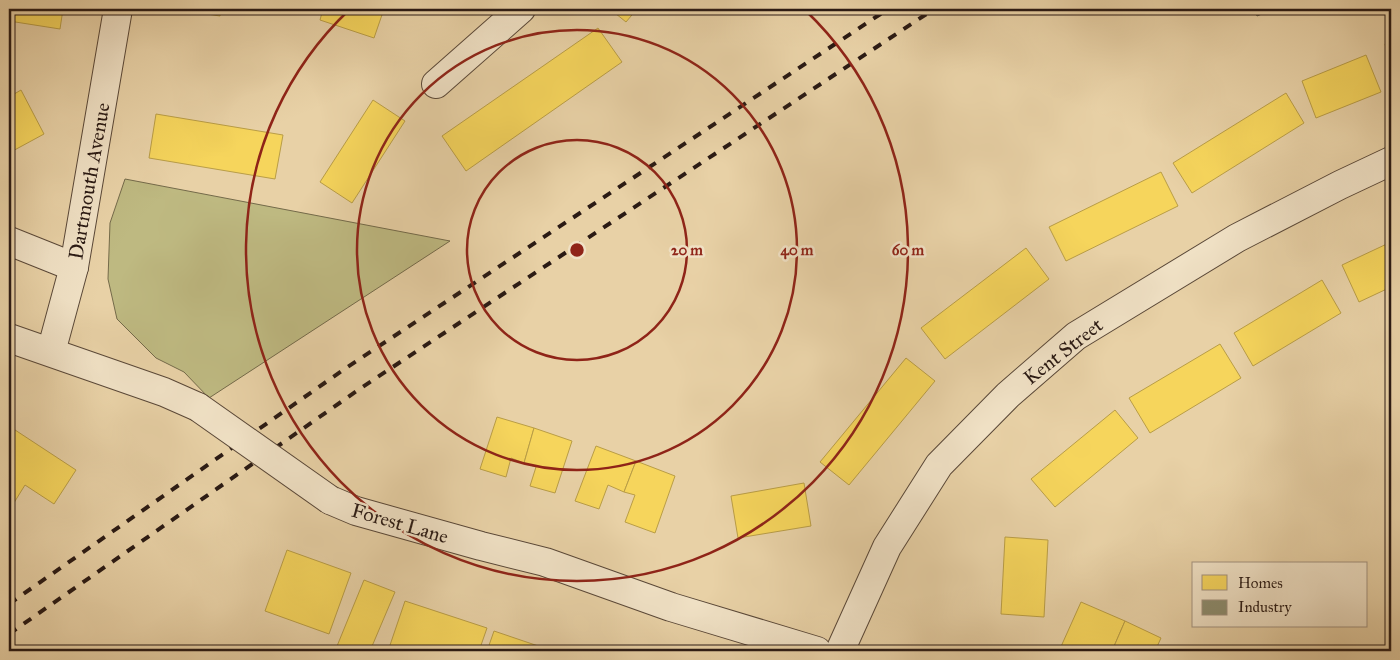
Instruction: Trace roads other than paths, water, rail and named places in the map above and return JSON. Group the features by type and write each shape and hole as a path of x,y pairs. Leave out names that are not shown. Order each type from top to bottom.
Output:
{"street":[{"name":"Dartmouth Avenue","path":"52,352 74,267 118,9"},
{"path":"436,84 521,9"},
{"name":"Kent Street","path":"840,651 887,548 939,465 1008,395 1076,336 1237,238 1391,161"},
{"path":"9,240 74,267"},
{"name":"Forest Lane","path":"9,338 164,392 198,407 330,500 356,511 545,562 671,607 817,651"}],"railway":[{"path":"9,604 346,368 888,9"},
{"path":"9,634 361,388 934,9"}]}
